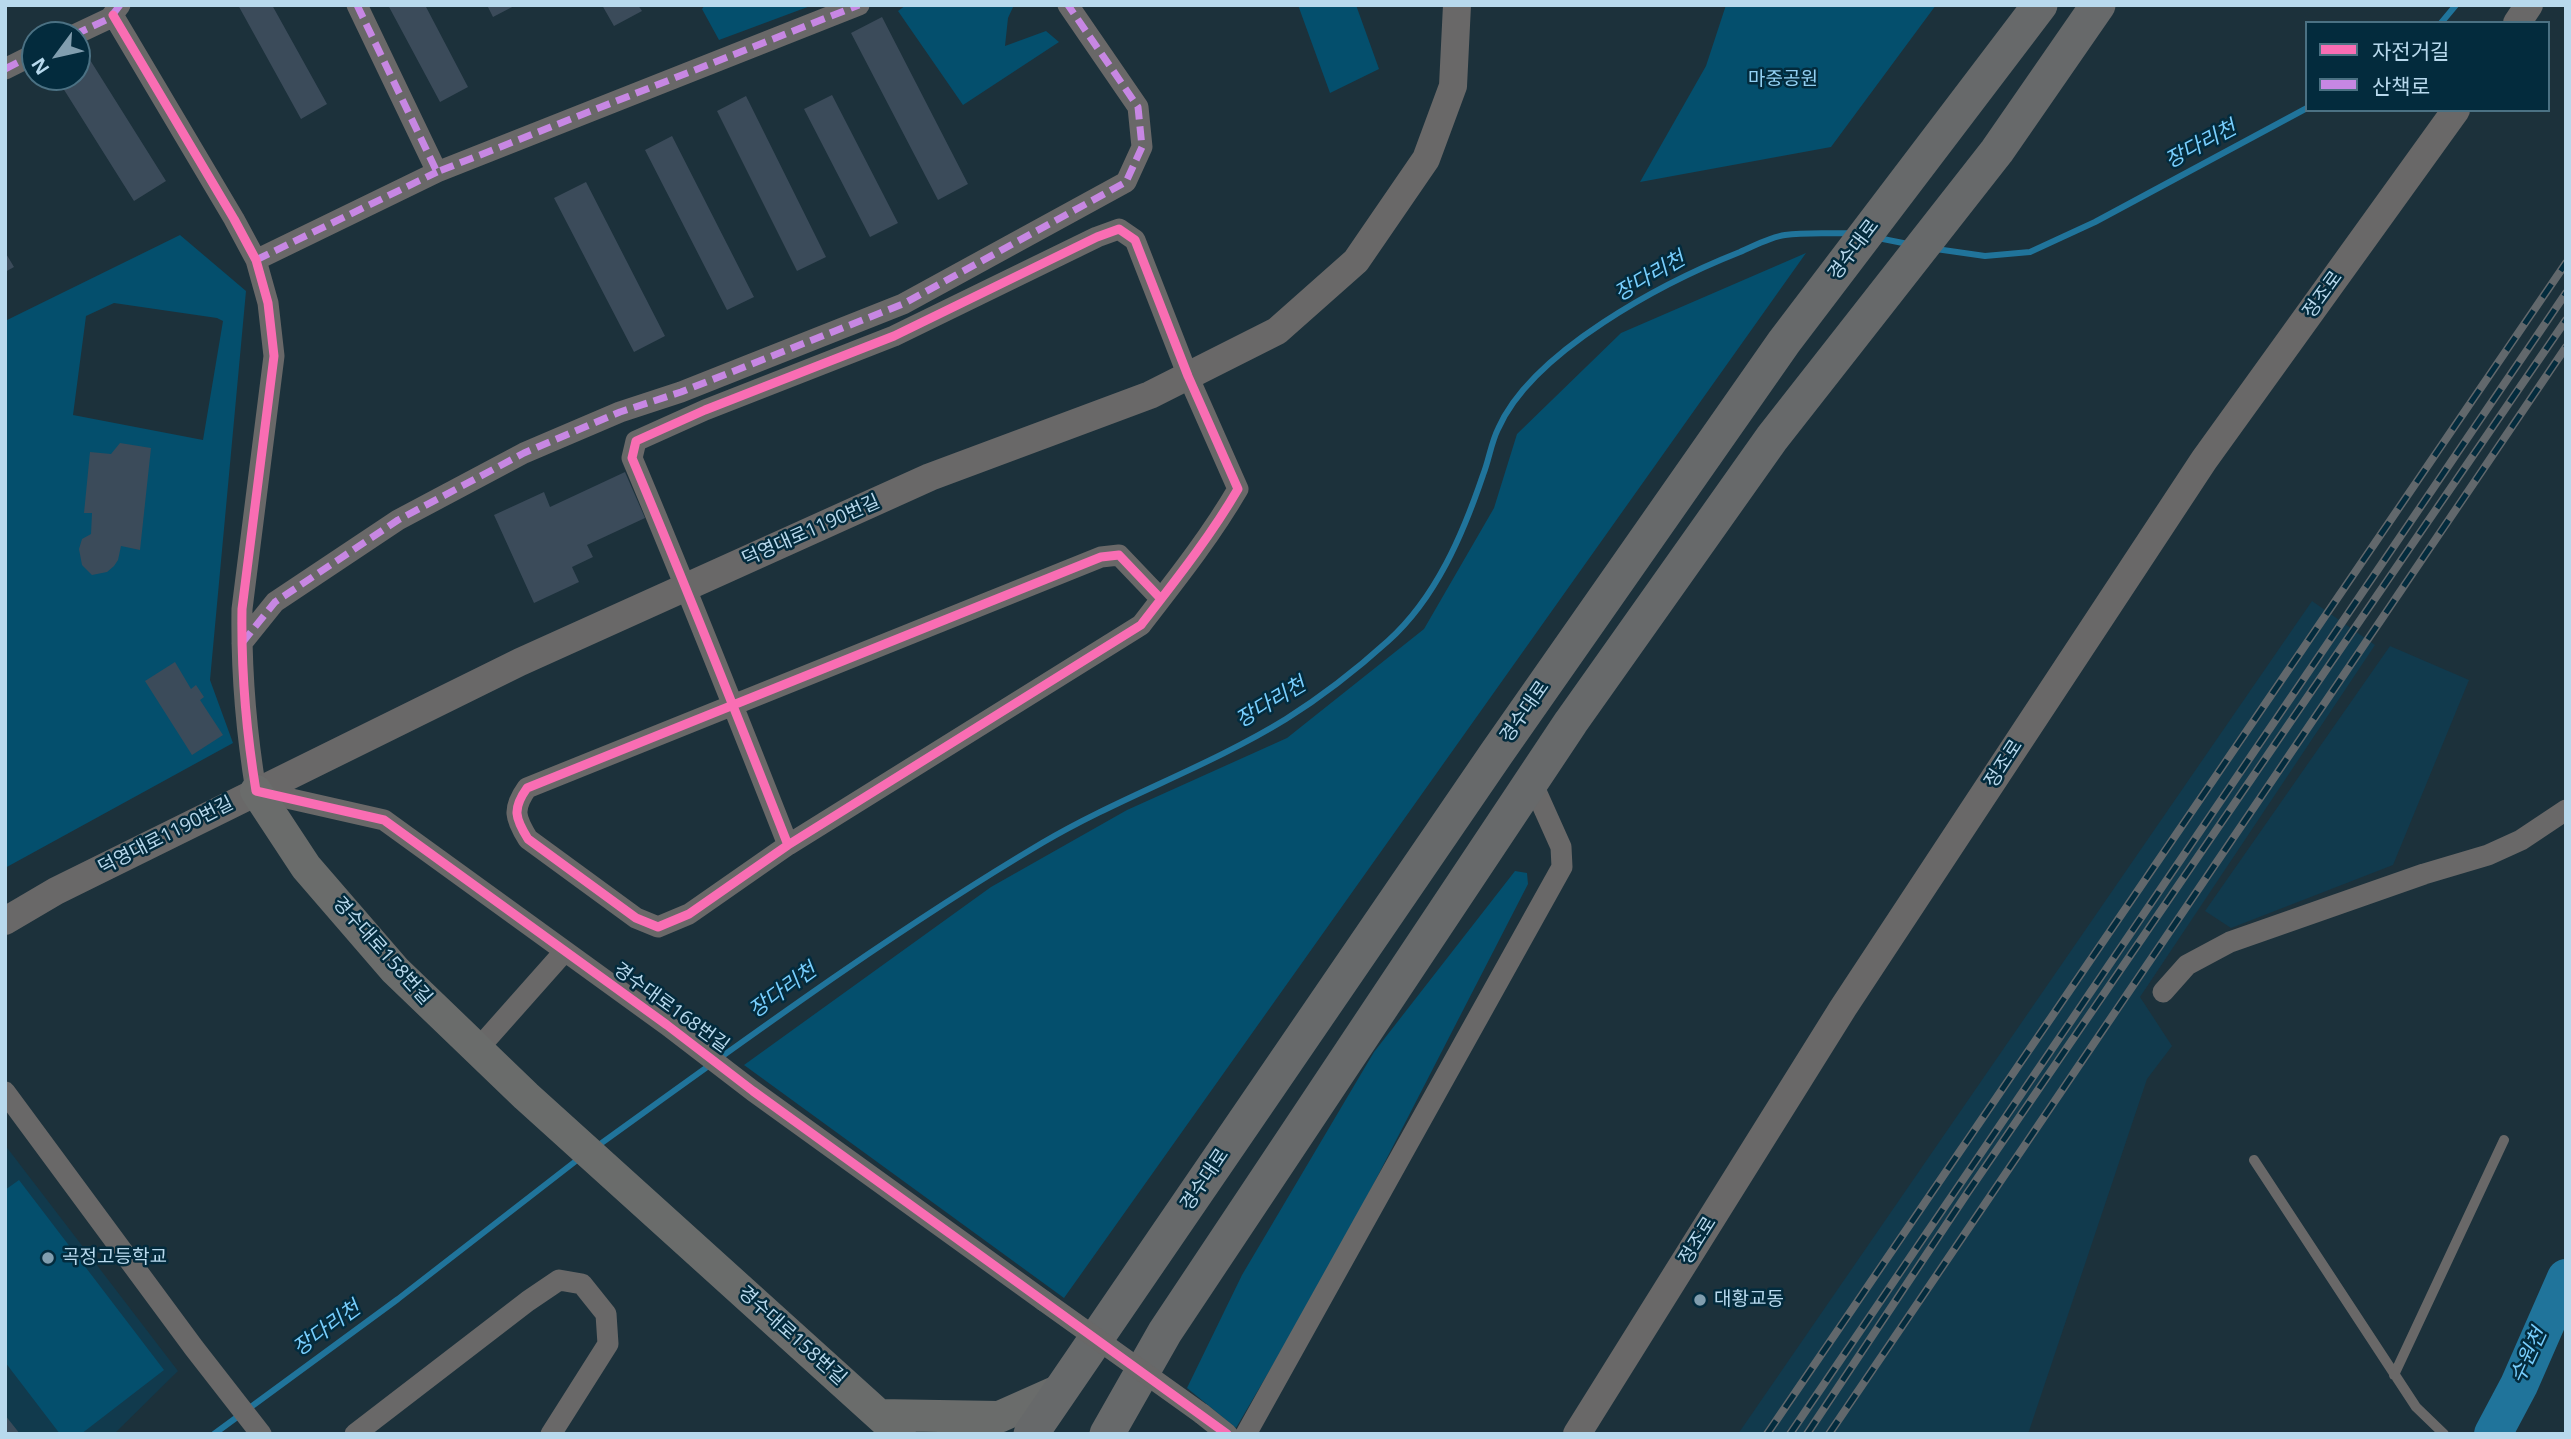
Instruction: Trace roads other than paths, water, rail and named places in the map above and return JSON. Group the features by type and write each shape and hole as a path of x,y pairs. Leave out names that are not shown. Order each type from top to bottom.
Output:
{"main road":[{"name":"경수대로","path":"1031,1434 1496,754 1776,354 2040,5"},
{"path":"1107,1434 1165,1332 1531,780 1772,438 1997,150 2098,5"},
{"name":"경수대로158번길","path":"256,791 306,867 395,970 526,1096 890,1424"},
{"path":"890,1424 999,1417 1062,1389"}],"street":[{"path":"357,5 437,172"},
{"path":"256,260 437,172 859,5"},
{"path":"242,642 275,602 297,587 398,520 524,453 620,412 693,388 903,304 1126,182 1142,147 1138,107 1068,5"},
{"name":"덕영대로1190번길","path":"5,921 56,891 520,662 930,477 1150,395 1277,331 1356,261 1426,159 1453,86 1457,5"},
{"path":"2518,21 2529,5"},
{"path":"91,25 117,10 256,260 268,303 274,356 243,609 242,642 246,727 256,791"},
{"path":"5,69 21,61"},
{"name":"정조로","path":"1577,1434 1843,1008 2204,460 2455,112"},
{"path":"788,845 732,704 686,587 632,457 636,440 894,336 1118,229 1135,240 1188,376 1238,489 1221,518 1142,625 788,845 689,914 658,928 636,918 528,839 517,822 517,802 527,788 732,704 1101,557 1119,555 1161,599"},
{"path":"1247,1434 1562,867 1561,846 1531,780"},
{"name":"경수대로168번길","path":"256,791 384,820 1227,1434"},
{"path":"2164,992 2187,965 2230,942 2351,890 2488,855 2521,840 2566,810"},
{"path":"477,1050 564,952"},
{"path":"5,1092 194,1348 261,1434"},
{"path":"355,1434 559,1280 582,1284 606,1314 608,1344 551,1434"}],"lane":[{"path":"2394,1375 2504,1140"},
{"path":"2253,1160 2416,1408 2444,1434"}],"waterway":[{"name":"장다리천","path":"2443,21 2456,5"},
{"name":"장다리천","path":"1936,249 1985,256 2030,252 2095,222 2305,109"},
{"name":"장다리천","path":"596,1147 816,990 984,878 1072,826 1226,752 1286,719 1364,662 1405,624 1434,585 1457,542 1498,429 1515,400 1539,373 1603,322 1675,281 1779,236 1850,233"},
{"name":"장다리천","path":"1878,238 1908,244"},
{"name":"장다리천","path":"214,1434 398,1299 581,1157"},
{"name":"수원천","path":"2493,1434 2519,1385 2566,1278"}],"railway":[{"path":"1767,1434 2566,263"},
{"path":"1790,1434 2566,293"},
{"path":"1807,1434 1968,1192 2566,320"},
{"path":"1829,1434 2566,347"}],"place":[{"name":"곡정고등학교","path":"48,1258"},
{"name":"대황교동","path":"1700,1300"}],"park label":[{"name":"마중공원","path":"1783,80"}]}
